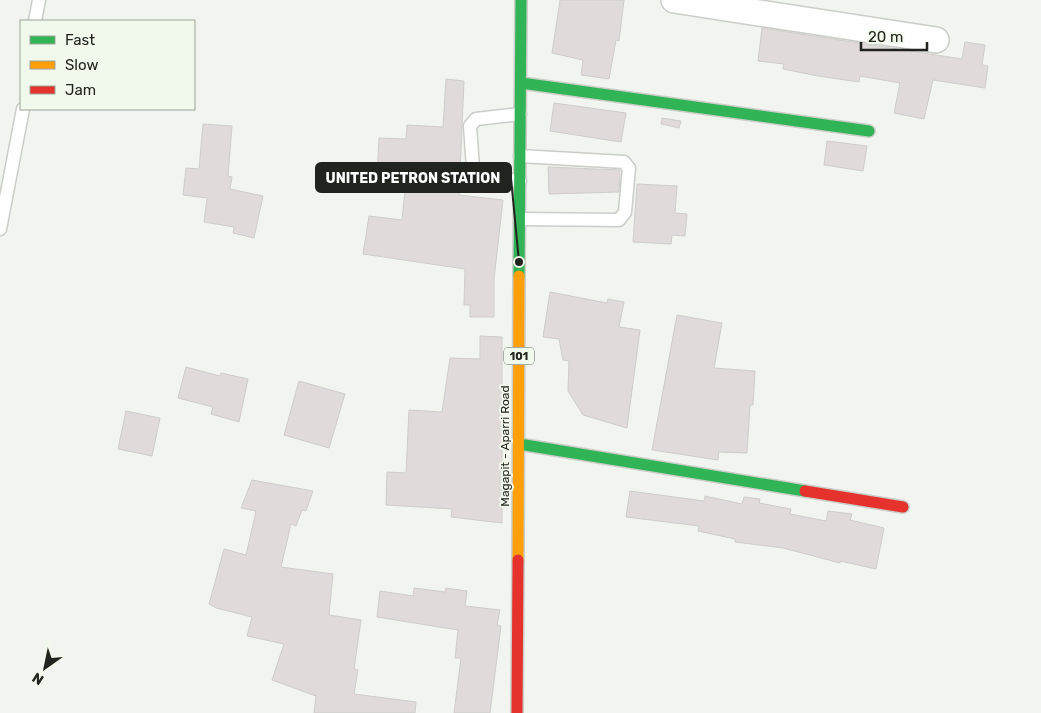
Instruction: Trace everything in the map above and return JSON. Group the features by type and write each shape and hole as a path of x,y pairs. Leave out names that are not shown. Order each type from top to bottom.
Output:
{"street":[{"name":"Magapit - Aparri Road","path":"517,713 521,0"},
{"path":"674,0 936,40"},
{"path":"521,83 869,131"},
{"path":"518,444 903,507"}],"lane":[{"path":"36,20 38,0"},
{"path":"0,229 4,198 23,110"},
{"path":"520,114 476,119 470,126 473,168 476,173 482,176 520,181"},
{"path":"520,156 624,162 629,168 625,212 619,220 521,219"}],"building":[{"path":"560,0 624,0 619,41 616,40 609,79 581,75 583,60 552,53"},
{"path":"762,28 962,59 965,42 985,45 982,65 988,66 985,88 933,80 924,119 894,113 900,83 860,76 859,82 818,76 783,69 784,64 758,61"},
{"path":"446,79 464,81 459,195 503,200 494,279 494,317 470,317 470,305 464,305 465,269 363,254 369,216 402,220 406,179 377,177 379,138 406,139 407,125 443,127"},
{"path":"554,103 626,113 621,142 550,131"},
{"path":"662,118 681,121 679,128 661,124"},
{"path":"203,124 232,126 228,176 232,177 230,189 263,196 254,238 233,233 234,227 204,222 207,198 183,195 186,168 199,169"},
{"path":"827,141 867,146 863,171 824,165"},
{"path":"548,167 620,170 619,192 549,194"},
{"path":"637,184 677,186 675,213 687,214 685,236 672,235 671,244 633,242"},
{"path":"550,292 607,303 608,299 624,302 619,327 640,330 627,428 583,415 568,391 569,361 563,360 559,339 543,337"},
{"path":"677,315 722,323 714,368 755,371 753,405 750,405 747,453 719,452 718,460 652,450"},
{"path":"480,336 502,337 502,523 451,517 452,509 386,505 387,472 406,473 409,410 442,412 450,358 480,359"},
{"path":"186,367 220,376 221,373 248,379 239,422 211,414 213,407 178,398"},
{"path":"299,381 345,394 329,448 284,435"},
{"path":"126,411 160,418 152,456 118,449"},
{"path":"252,480 313,491 306,511 302,510 296,526 291,524 281,567 333,574 329,615 361,620 354,669 358,670 354,694 416,702 415,713 314,713 316,696 272,680 284,644 247,636 252,617 216,608 209,604 224,549 246,555 256,511 241,508"},
{"path":"630,491 704,501 705,496 742,504 744,497 760,499 759,503 791,509 790,514 826,521 828,511 852,514 850,520 884,528 876,569 840,561 840,563 783,548 735,542 735,539 698,531 699,526 626,517"},
{"path":"414,588 445,592 446,588 467,591 465,606 500,610 497,625 501,626 490,713 454,713 461,658 455,658 458,630 377,617 380,591 413,596"}],"traffic: fast":[{"path":"519,276 521,0"},
{"path":"521,83 869,131"},
{"path":"519,444 805,491"}],"traffic: slow":[{"path":"518,560 519,276"}],"traffic: jam":[{"path":"805,491 903,507"},
{"path":"517,713 518,560"}],"place":[{"name":"UNITED PETRON STATION","path":"519,262"}]}
